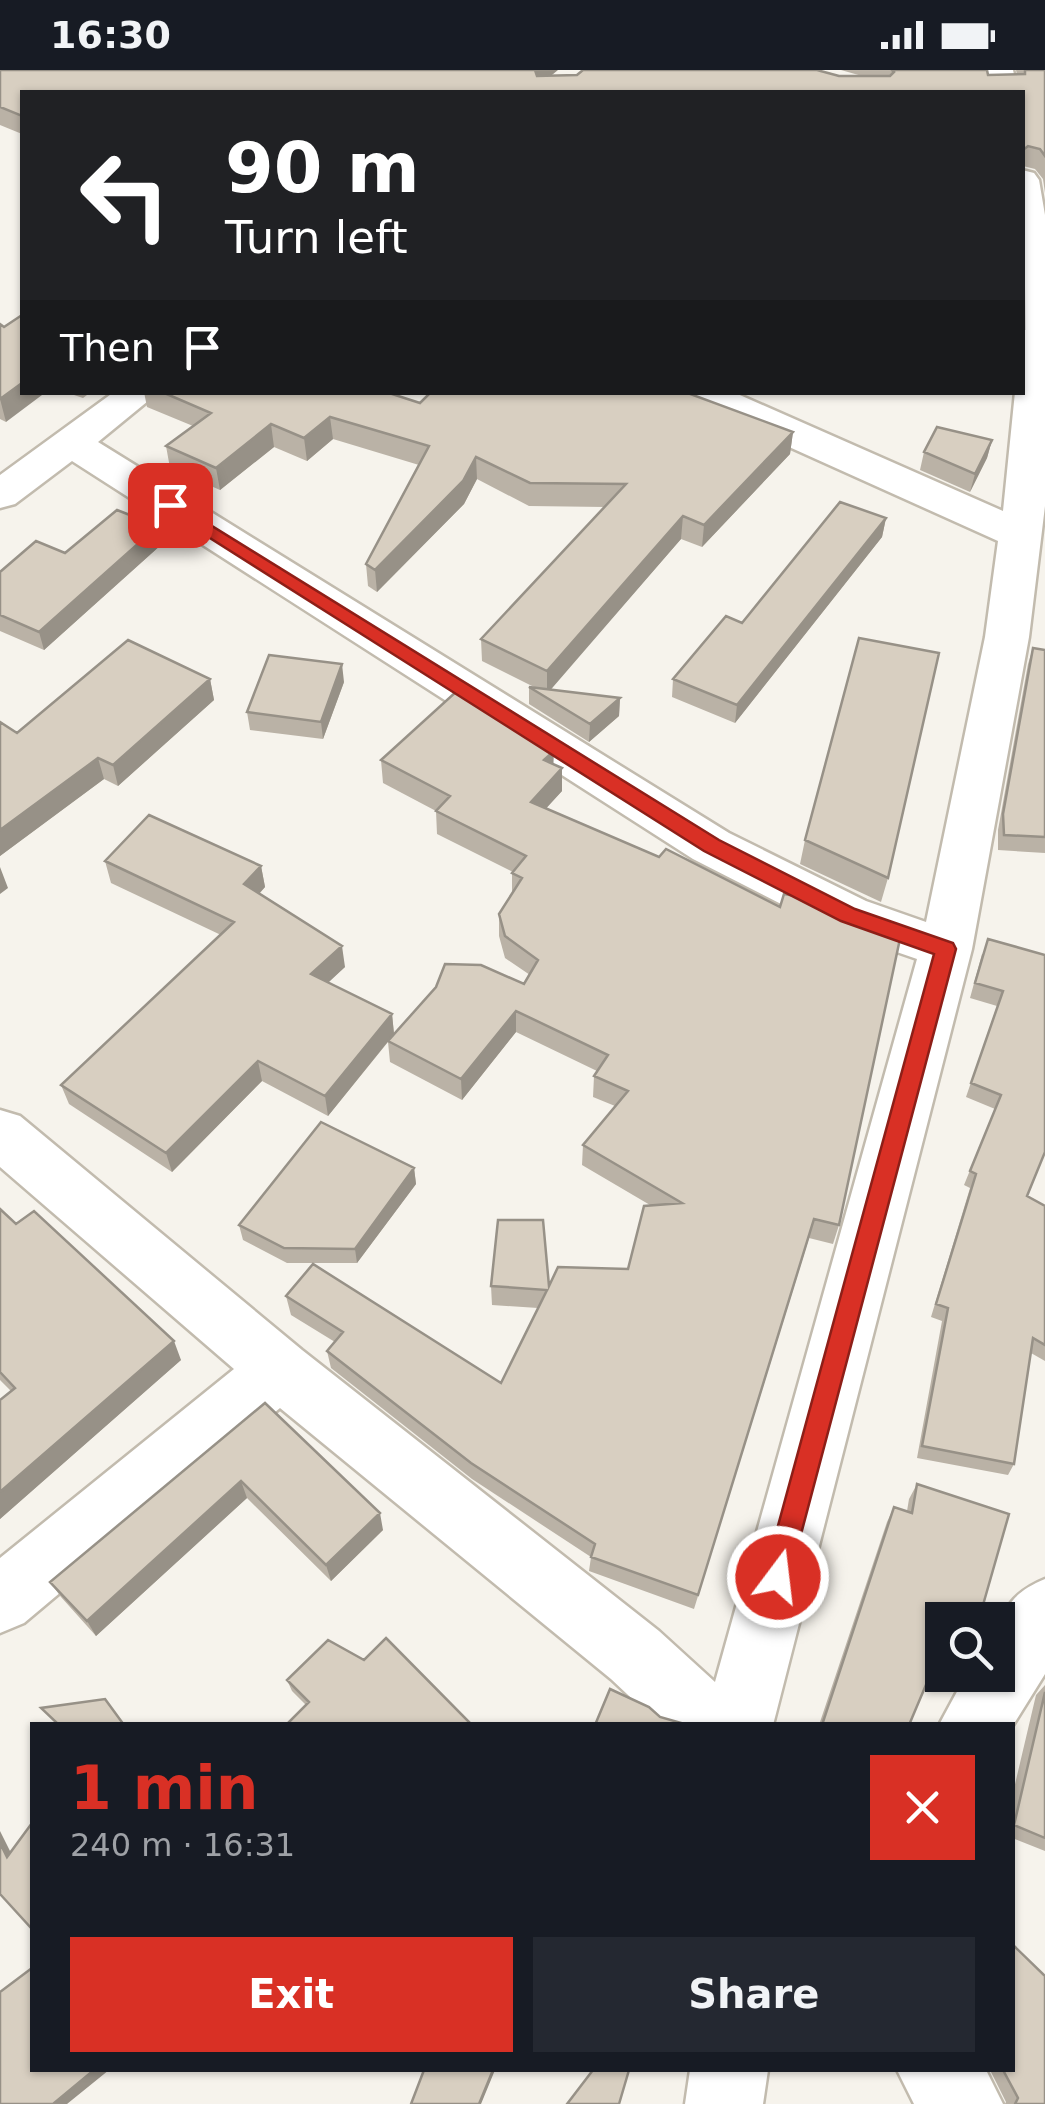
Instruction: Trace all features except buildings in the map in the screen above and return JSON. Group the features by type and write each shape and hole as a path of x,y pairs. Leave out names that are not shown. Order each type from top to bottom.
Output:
{"street":[{"path":"739,1722 946,949 1039,438 1032,193"},
{"path":"0,495 136,395"},
{"path":"706,395 1019,534"},
{"path":"72,443 712,846 848,915 946,949"},
{"path":"0,1133 280,1370 635,1654 708,1722"},
{"path":"0,1600 280,1370"},
{"path":"976,1722 1045,1612"},
{"path":"724,2104 730,2072"},
{"path":"938,2072 964,2104"}],"route":[{"path":"170,505 712,846 848,915 946,949 778,1577"}]}
